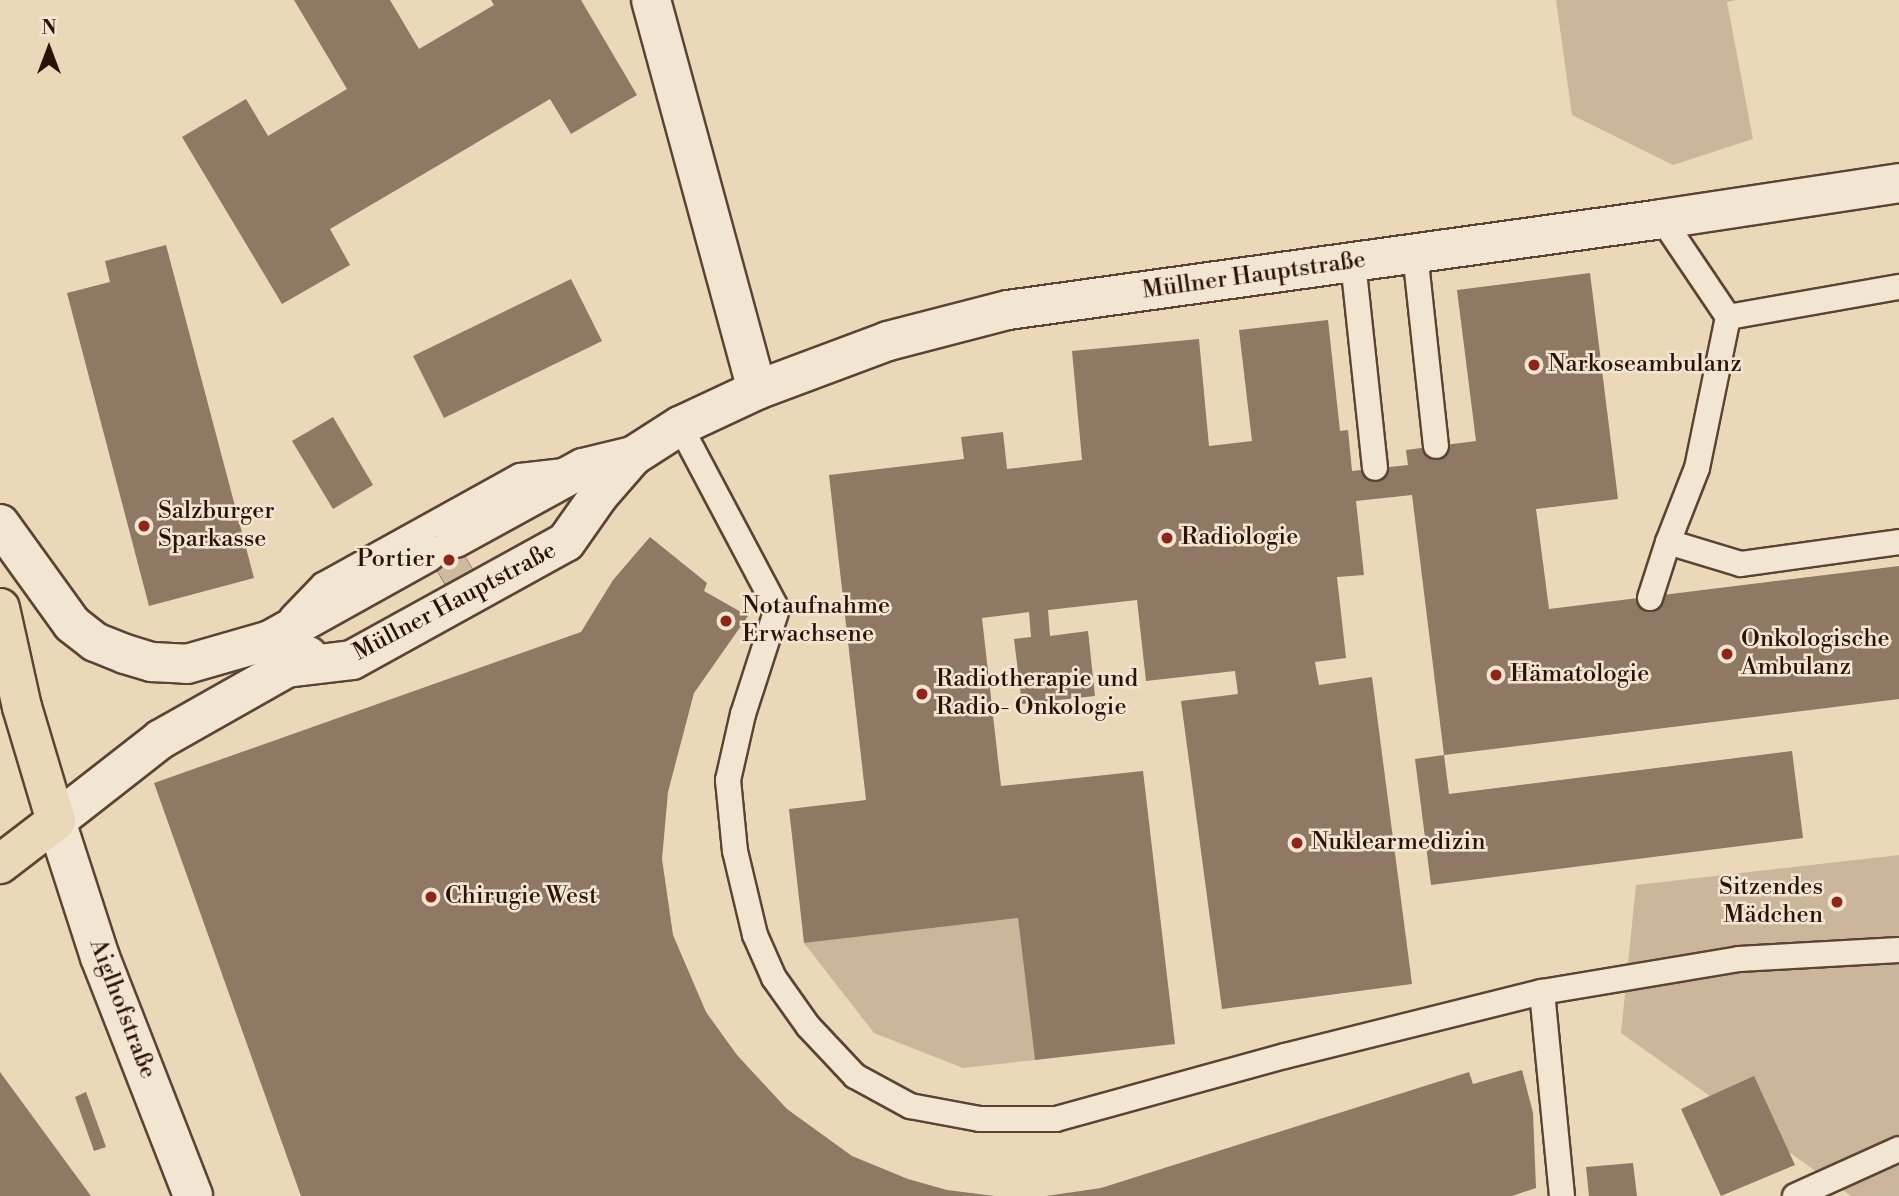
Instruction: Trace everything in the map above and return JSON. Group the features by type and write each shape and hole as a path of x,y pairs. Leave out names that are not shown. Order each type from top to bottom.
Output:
{"main road":[{"path":"0,608 22,708 55,821 0,864"}],"street":[{"path":"651,0 757,390"},
{"name":"Müllner Hauptstraße","path":"55,821 161,738 278,654 591,482 680,426 757,390 888,341 1008,310 1662,219 1899,183"},
{"name":"Müllner Hauptstraße","path":"0,524 72,624 95,642 125,654 152,662 187,664 278,654 352,660 566,542 591,482"},
{"name":"Aiglhofstraße","path":"55,821 100,957 193,1196"}],"lane":[{"path":"1650,598 1668,542 1697,468 1728,317 1662,219"},
{"path":"1415,253 1436,446"},
{"path":"1353,262 1375,468"},
{"path":"1728,317 1899,287"},
{"path":"680,426 777,608 744,714 728,780 736,851 755,934 774,978 808,1026 855,1076 910,1106 980,1119 1056,1119 1285,1056 1542,992 1739,959 1899,950"},
{"name":"Müllner Hauptstraße","path":"278,654 323,585 508,482 520,476 591,482"},
{"path":"1668,542 1741,564 1899,542"},
{"path":"1542,992 1562,1196"},
{"path":"1795,1196 1899,1149"}],"shaded area":[{"path":"1556,0 1736,0 1727,2 1753,139 1673,165 1572,115"},
{"path":"1899,855 1899,1196 1851,1196 1621,1033 1636,885"},
{"path":"1018,918 1035,1060 963,1068 874,1033 804,943"}],"building":[{"path":"294,0 390,0 419,49 494,5 491,0 581,0 637,95 571,134 550,99 330,229 350,265 282,304 182,137 246,99 268,136 347,89"},
{"path":"166,245 254,578 149,606 67,293 110,282 105,261"},
{"path":"1590,273 1618,499 1536,509 1549,609 1899,566 1899,699 1444,755 1412,495 1356,501 1364,575 1337,577 1346,658 1315,662 1319,685 1372,677 1412,984 1222,1009 1181,701 1238,694 1235,671 1146,681 1137,600 1048,610 1050,636 1088,631 1095,696 1022,704 1014,639 1031,637 1029,612 982,618 1001,786 1143,771 1175,1044 1035,1060 1018,918 804,943 789,809 866,800 829,475 964,459 961,437 1003,432 1007,469 1082,460 1072,351 1199,339 1209,446 1252,441 1239,330 1328,320 1340,431 1348,430 1352,471 1408,465 1406,450 1476,441 1457,290"},
{"path":"571,279 602,341 444,418 413,356"},
{"path":"333,417 373,485 333,509 292,441"},
{"name":"Portier","path":"447,526 478,577 450,594 420,542"},
{"name":"Chirugie West","path":"650,537 707,583 704,591 748,616 694,693 668,792 662,859 673,935 706,1012 737,1055 787,1109 852,1156 908,1179 947,1190 995,1196 301,1196 154,783 581,632 613,580"},
{"path":"1792,751 1803,838 1431,885 1415,759 1444,755 1449,794"},
{"path":"1522,1070 1533,1113 1536,1188 1512,1196 1046,1196 1101,1188 1469,1072 1473,1084"},
{"path":"0,1072 91,1196 0,1196"},
{"path":"1754,1076 1795,1165 1721,1196 1681,1109"},
{"path":"86,1092 106,1147 94,1151 75,1097"},
{"path":"1633,1163 1637,1196 1589,1196 1586,1167"}],"tunnel":[{"path":"444,582 471,566"}],"place":[{"name":"Narkoseambulanz","path":"1534,365"},
{"name":"Salzburger Sparkasse","path":"144,526"},
{"name":"Radiologie","path":"1167,538"},
{"name":"Portier","path":"449,560"},
{"name":"Notaufnahme Erwachsene","path":"726,621"},
{"name":"Onkologische Ambulanz","path":"1727,654"},
{"name":"Hämatologie","path":"1496,675"},
{"name":"Radiotherapie und Radio- Onkologie","path":"922,694"},
{"name":"Nuklearmedizin","path":"1297,843"},
{"name":"Chirugie West","path":"431,897"},
{"name":"Sitzendes Mädchen","path":"1837,902"}]}
